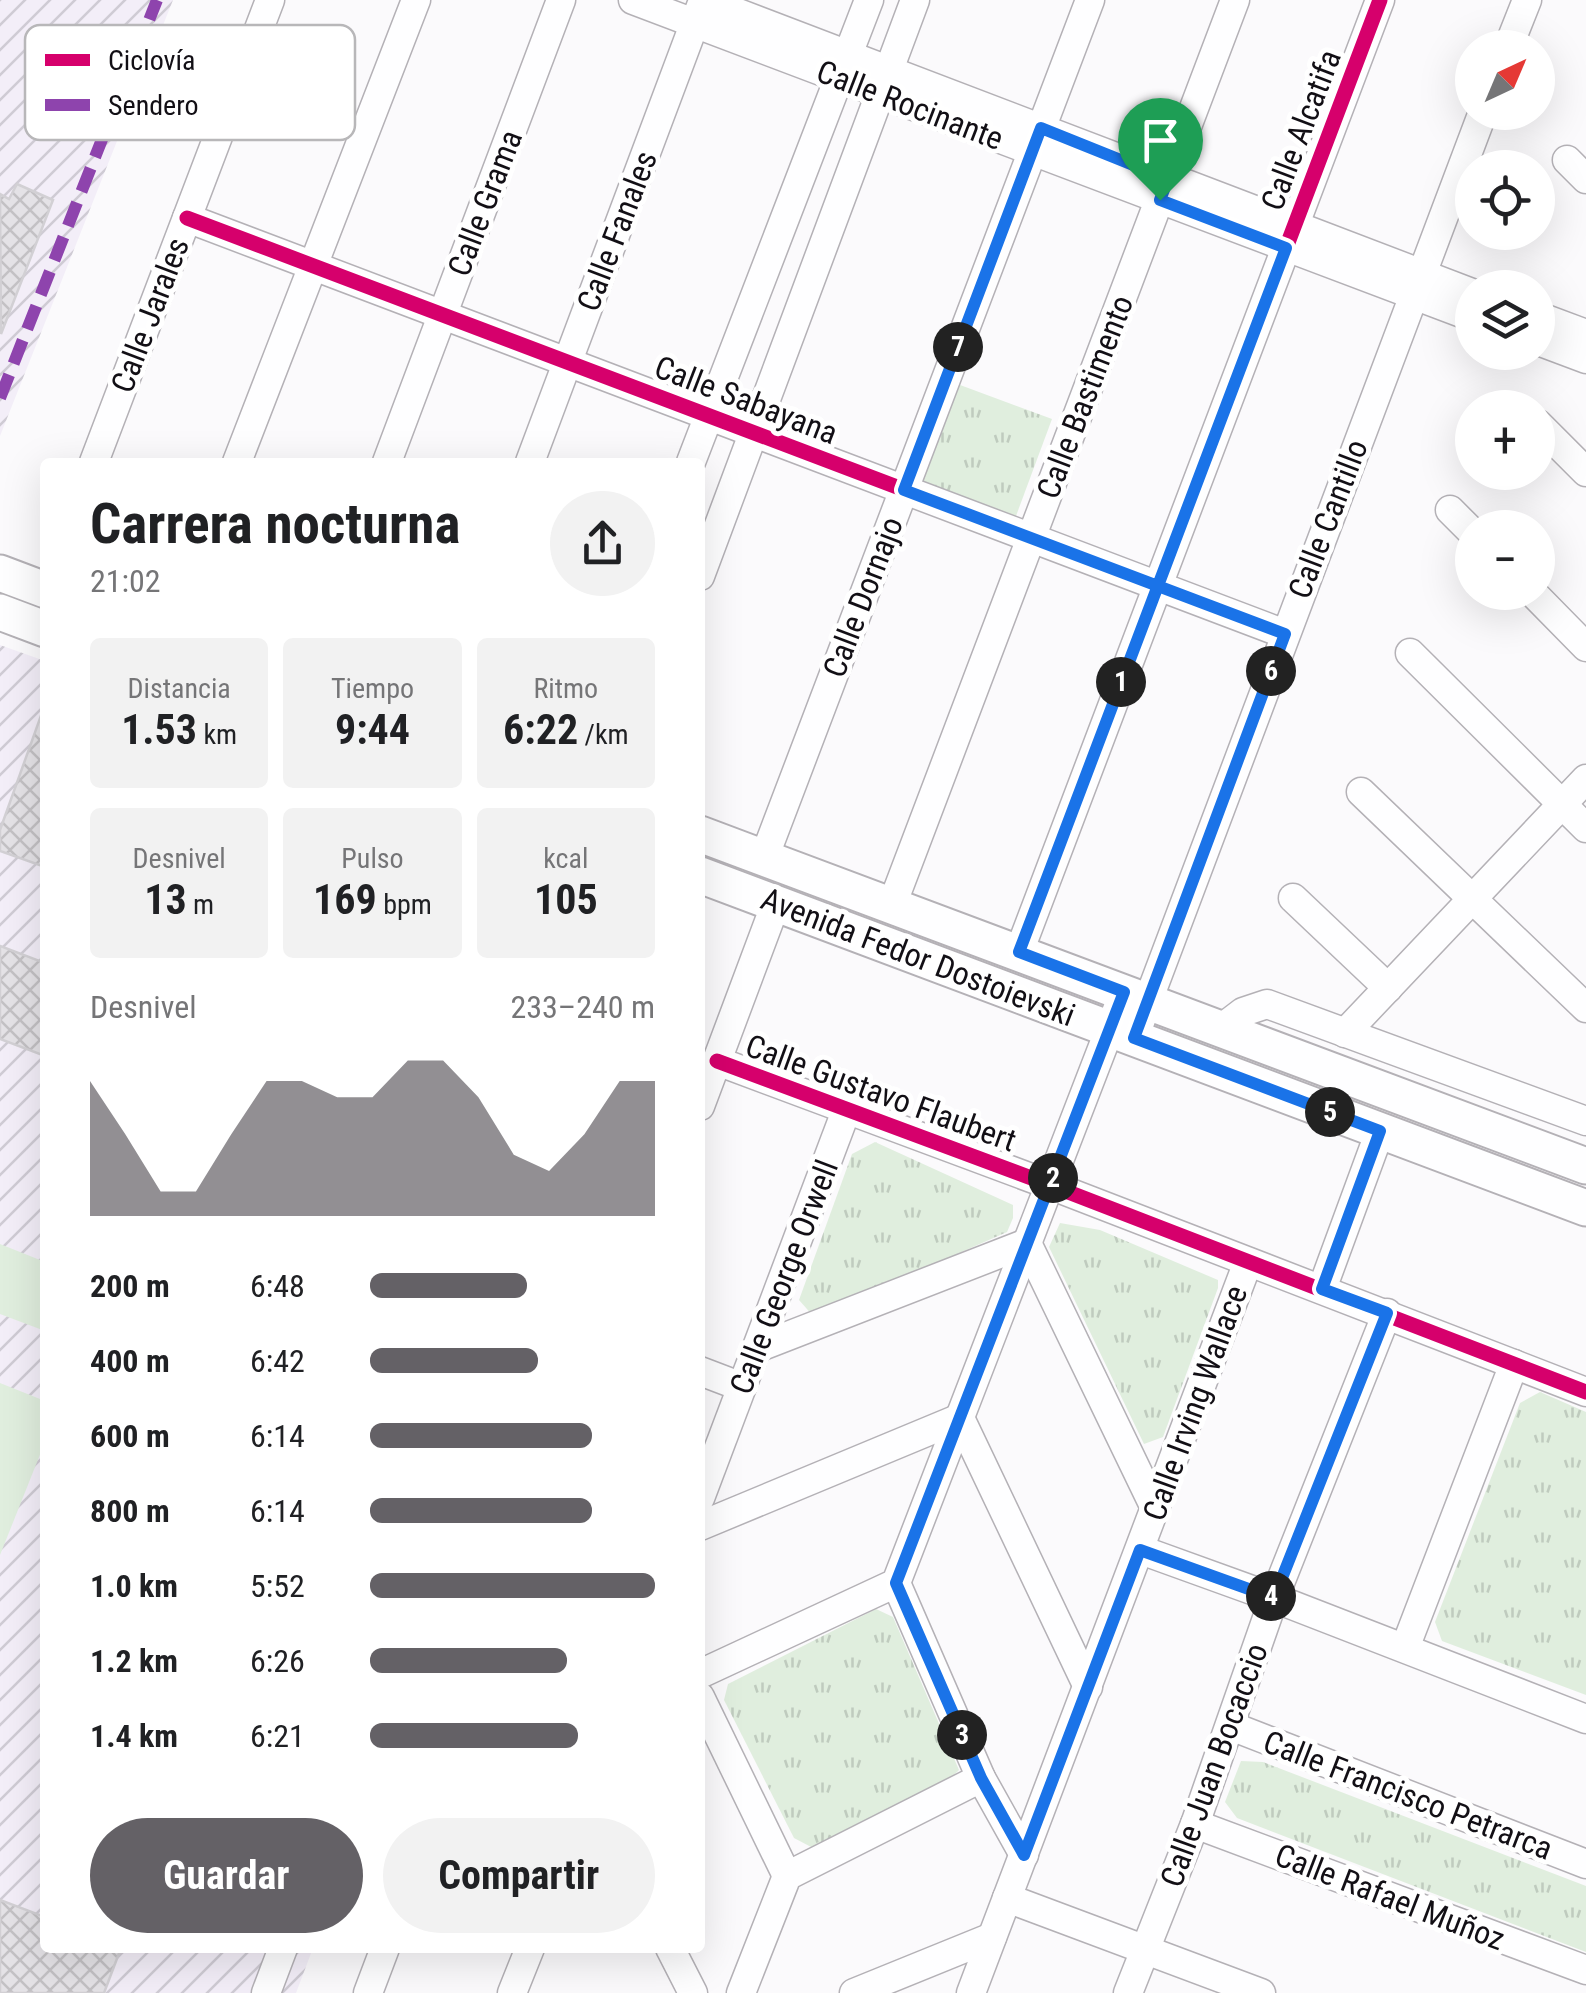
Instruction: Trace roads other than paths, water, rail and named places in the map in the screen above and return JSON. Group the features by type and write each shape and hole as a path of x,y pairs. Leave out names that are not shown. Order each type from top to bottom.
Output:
{"main road":[{"path":"0,573 40,588"},
{"path":"0,612 40,626"},
{"name":"Avenida Fedor Dostoievski","path":"705,836 1586,1166"},
{"name":"Avenida Fedor Dostoievski","path":"705,877 1586,1208"}],"street":[{"name":"Calle Jarales","path":"260,25 270,0"},
{"path":"239,458 416,0"},
{"name":"Calle Grama","path":"388,458 562,0"},
{"name":"Calle Rocinante","path":"633,0 701,8 1416,285"},
{"path":"693,458 869,0"},
{"path":"705,563 914,0"},
{"name":"Calle Dornajo","path":"764,858 1090,0"},
{"name":"Calle Bastimento","path":"892,905 1235,0"},
{"name":"Calle Alcatifa","path":"1019,952 1380,0"},
{"path":"1515,30 1527,0"},
{"name":"Calle Fanales","path":"532,458 701,8"},
{"name":"Calle Cantillo","path":"896,1583 1050,1185 1122,1034 1285,634 1476,130"},
{"name":"Calle Jarales","path":"96,458 217,140"},
{"name":"Calle Sabayana","path":"187,218 1285,634"},
{"path":"1416,285 1455,291"},
{"path":"1416,285 1455,308"},
{"path":"1555,322 1586,334"},
{"path":"1555,347 1586,359"},
{"path":"1555,441 1586,472"},
{"path":"1450,510 1455,515"},
{"path":"1550,610 1586,647"},
{"path":"1410,654 1586,828"},
{"path":"1345,1034 1586,779"},
{"path":"1361,792 1586,1008"},
{"path":"1293,898 1388,988"},
{"path":"705,1093 776,903"},
{"path":"1222,1028 1243,1012 1267,1004 1586,1121"},
{"name":"Calle Gustavo Flaubert","path":"717,1061 1586,1392"},
{"name":"Calle George Orwell","path":"705,1485 846,1112"},
{"path":"1322,1289 1380,1131"},
{"path":"757,1348 1027,1243 1156,1510"},
{"name":"Calle Irving Wallace","path":"971,1993 1248,1262"},
{"name":"Calle Juan Bocaccio","path":"1128,1993 1195,1824 1274,1598 1387,1313"},
{"path":"1405,1648 1514,1364"},
{"path":"705,1373 742,1387"},
{"path":"705,1524 960,1418 1088,1686"},
{"path":"1140,1550 1586,1719"},
{"path":"705,1672 896,1583 981,1778 1024,1855"},
{"path":"705,1707 786,1876"},
{"name":"Calle Francisco Petrarca","path":"1231,1726 1586,1864"},
{"path":"741,1993 786,1876 981,1778"},
{"name":"Calle Rafael Muñoz","path":"1195,1824 1586,1970"},
{"path":"1007,1898 1261,1993"},
{"path":"854,1993 992,1938"},
{"path":"266,1993 281,1953"},
{"path":"368,1993 383,1953"},
{"path":"673,1953 693,1993"},
{"path":"521,1970 536,1993"}]}
